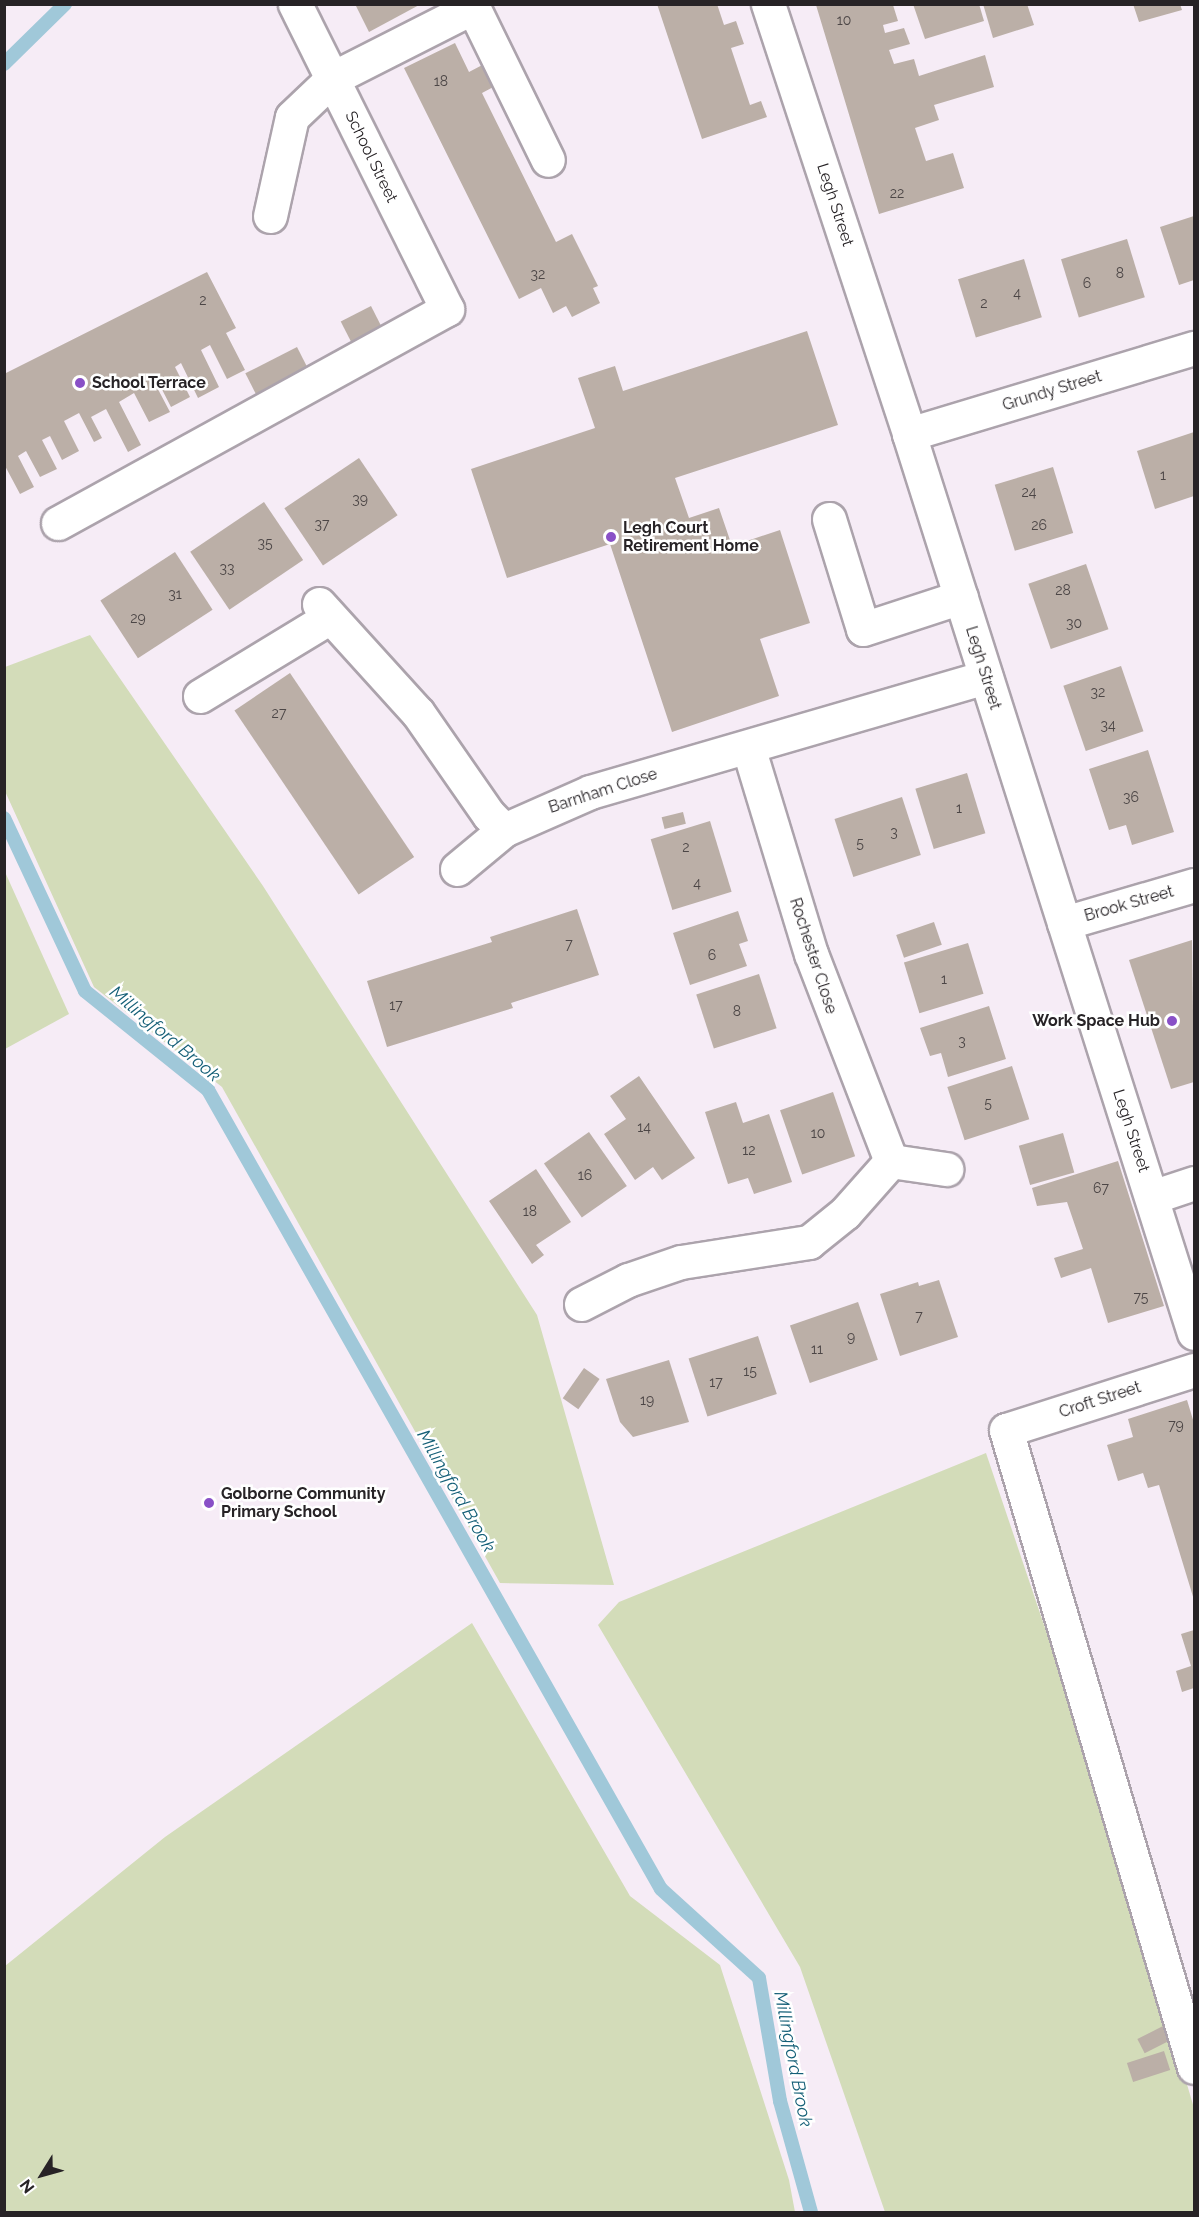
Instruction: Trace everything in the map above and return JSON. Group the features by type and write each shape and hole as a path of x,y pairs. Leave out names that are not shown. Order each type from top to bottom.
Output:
{"street":[{"name":"School Street","path":"58,523 447,309 295,4"},
{"name":"Legh Street","path":"768,4 909,434 1194,1333"},
{"path":"270,216 292,117 333,78 473,6 548,160"},
{"name":"Grundy Street","path":"909,434 1194,348"},
{"path":"829,519 863,629 961,597"},
{"path":"200,696 324,611 418,713 489,815 504,830"},
{"name":"Barnham Close","path":"457,869 504,830 590,792 986,677"},
{"name":"Rochester Close","path":"748,747 811,954 891,1161"},
{"name":"Brook Street","path":"1064,923 1194,885"},
{"path":"581,1304 655,1270 732,1252 809,1242 845,1213 891,1161 946,1169"},
{"path":"1152,1197 1194,1183"},
{"name":"Croft Street","path":"1187,2010 1006,1430 1194,1370"},
{"path":"1187,2010 1194,2067"}],"green space":[{"path":"90,635 263,886 537,1315 614,1585 500,1583 222,1087 94,987 4,789 5,667"},
{"path":"5,872 69,1014 4,1049"},
{"path":"986,1453 1099,1788 1194,2108 1194,2212 885,2212 800,1967 598,1625 619,1602"},
{"path":"472,1623 630,1896 720,1965 789,2180 795,2212 5,2212 5,1966 165,1837"}],"building":[{"path":"355,4 421,4 369,32"},
{"path":"657,4 717,4 724,25 736,21 744,44 731,48 750,105 761,101 767,117 702,139"},
{"path":"913,4 979,4 984,21 925,39"},
{"path":"983,4 1027,4 1034,25 993,38"},
{"path":"1133,4 1180,4 1182,10 1139,22"},
{"path":"816,5 893,5 898,21 883,25 885,33 904,28 910,44 889,50 894,64 914,59 919,76 985,55 994,87 934,105 939,120 915,128 926,161 953,153 964,188 879,214"},
{"path":"455,43 469,72 488,62 499,84 482,93 556,242 572,234 598,286 593,288 600,303 572,317 566,306 553,313 541,288 519,299 404,68"},
{"path":"1194,216 1194,280 1179,285 1160,227"},
{"path":"1127,239 1145,297 1079,318 1061,259"},
{"path":"1024,259 1042,317 976,338 958,279"},
{"name":"School Terrace","path":"207,272 236,328 226,333 245,370 227,379 210,345 201,350 219,387 198,398 181,363 175,367 190,397 171,407 154,374 151,376 170,412 149,422 134,393 119,402 141,445 128,452 106,409 91,417 102,438 94,442 79,413 64,421 79,451 62,460 50,436 42,440 57,469 40,477 26,451 18,456 34,487 20,494 4,464 4,374"},
{"path":"371,306 387,337 357,353 341,321"},
{"name":"Legh Court Retirement Home","path":"807,331 838,425 675,478 689,518 719,508 732,546 780,530 810,623 760,639 779,696 672,732 610,544 507,578 471,469 595,428 578,378 615,366 623,391"},
{"path":"297,347 312,376 260,403 245,373"},
{"path":"1194,432 1194,496 1155,509 1137,451"},
{"path":"359,458 398,515 323,566 284,508"},
{"path":"1053,467 1073,533 1015,551 995,485"},
{"path":"264,502 303,560 229,610 190,552"},
{"path":"175,552 213,610 138,658 100,600"},
{"path":"1086,564 1108,629 1051,649 1028,584"},
{"path":"1121,666 1143,731 1086,751 1063,686"},
{"path":"290,673 414,857 359,895 234,710"},
{"path":"1148,750 1174,832 1132,845 1126,825 1109,830 1089,769"},
{"path":"967,773 985,833 934,849 915,789"},
{"path":"902,797 921,855 853,877 834,819"},
{"path":"683,812 686,824 665,829 662,817"},
{"path":"710,821 732,892 672,910 651,839"},
{"path":"577,909 599,975 511,1003 513,1008 387,1047 367,981 492,942 490,937"},
{"path":"738,911 748,941 739,944 747,966 690,985 673,933"},
{"path":"934,922 942,945 904,958 896,935"},
{"name":"Work Space Hub","path":"1192,940 1194,1082 1171,1089 1129,960"},
{"path":"968,943 983,994 919,1013 904,963"},
{"path":"759,974 777,1028 714,1049 696,994"},
{"path":"989,1006 1006,1059 948,1077 941,1053 930,1056 920,1028"},
{"path":"1012,1066 1029,1119 965,1140 947,1087"},
{"path":"639,1076 695,1158 662,1180 653,1167 635,1180 604,1134 626,1119 610,1096"},
{"path":"833,1092 855,1156 802,1175 780,1110"},
{"path":"736,1102 743,1123 769,1114 792,1182 754,1194 748,1178 728,1184 705,1112"},
{"path":"589,1132 627,1186 582,1218 544,1164"},
{"path":"1063,1133 1074,1172 1030,1185 1019,1146"},
{"path":"1118,1161 1164,1306 1108,1323 1091,1268 1061,1278 1054,1258 1083,1249 1067,1202 1037,1206 1032,1188"},
{"path":"536,1169 571,1222 536,1245 544,1255 532,1264 489,1201"},
{"path":"939,1280 958,1337 900,1356 880,1294 918,1282 919,1286"},
{"path":"858,1302 878,1360 810,1383 790,1325"},
{"path":"758,1336 777,1394 707,1417 689,1359"},
{"path":"669,1360 689,1422 633,1437 620,1422 606,1379"},
{"path":"584,1368 600,1379 578,1409 563,1398"},
{"path":"1187,1400 1194,1423 1194,1600 1159,1485 1148,1488 1143,1473 1118,1481 1107,1445 1133,1437 1128,1419"},
{"path":"1194,1630 1194,1688 1182,1692 1176,1671 1191,1666 1181,1634"},
{"path":"1165,2025 1172,2039 1145,2053 1137,2039"},
{"path":"1164,2051 1170,2070 1133,2082 1127,2063"}],"waterway":[{"name":"Millingford Brook","path":"4,64 65,4"},
{"name":"Millingford Brook","path":"4,818 85,991 208,1090 661,1889 759,1978 780,2101 811,2212"}],"place":[{"name":"School Terrace","path":"80,383"},
{"name":"Legh Court Retirement Home","path":"611,537"},
{"name":"Work Space Hub","path":"1172,1021"},
{"name":"Golborne Community Primary School","path":"209,1503"}]}
